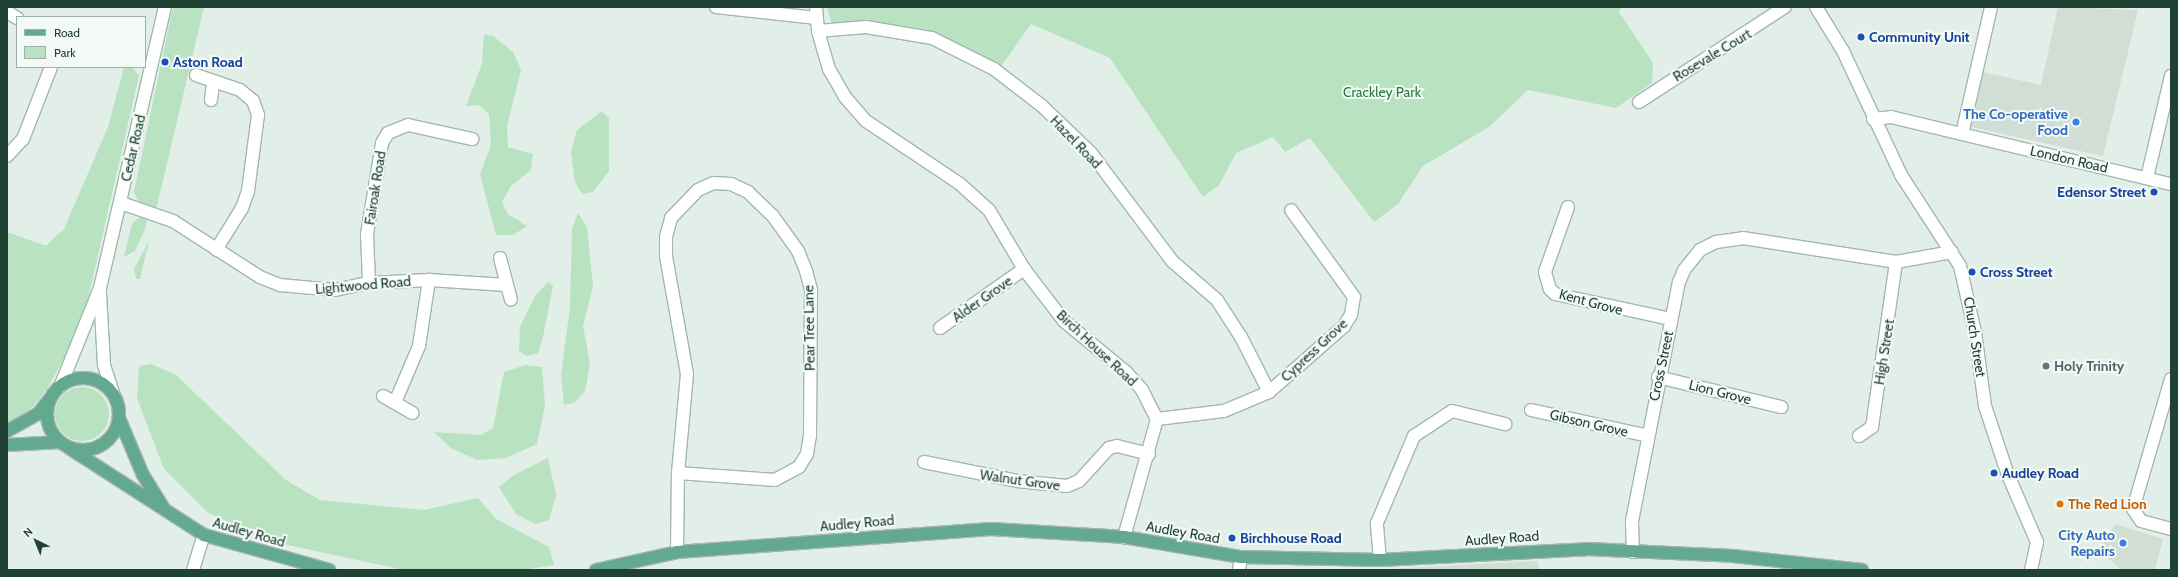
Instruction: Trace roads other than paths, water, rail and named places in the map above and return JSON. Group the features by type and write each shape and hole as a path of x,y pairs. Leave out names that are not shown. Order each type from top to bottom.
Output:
{"main road":[{"path":"7,431 38,414 57,389 87,379 99,382 114,396 119,418 114,432 98,447 83,450 64,445 7,445"},
{"path":"57,389 47,419 64,445"},
{"name":"Audley Road","path":"119,418 143,475 166,512"},
{"name":"Audley Road","path":"64,445 166,512 204,535 329,570"},
{"name":"Audley Road","path":"596,570 677,552 991,529 1124,537 1241,557 1380,560 1548,550 1733,556 1862,570"}],"street":[{"name":"Cedar Road","path":"100,288 121,203 149,61 165,7"},
{"path":"716,7 816,12"},
{"name":"Rosevale Court","path":"1639,102 1785,7"},
{"name":"Church Street","path":"1816,7 1843,51 1900,176 1952,252 1965,283 1985,406 2008,475 2037,542 2031,570"},
{"path":"1962,134 1991,7"},
{"path":"7,12 16,17"},
{"name":"Birch House Road","path":"816,12 818,31 829,69 850,103 866,121 960,184 989,210 1024,269 1064,321 1130,376 1142,390 1158,419"},
{"name":"Hazel Road","path":"818,31 866,27 932,38 994,69 1041,105 1091,153 1172,261 1217,300 1241,337 1269,392"},
{"path":"7,156 23,138 51,68"},
{"path":"196,75 213,83 240,90 253,101 258,115 248,191 242,208 216,250"},
{"path":"2148,178 2166,123 2171,76"},
{"path":"211,100 213,83"},
{"name":"London Road","path":"1873,119 1891,116 2171,184"},
{"name":"Fairoak Road","path":"369,283 367,234 382,143 388,133 408,125 472,139"},
{"name":"Pear Tree Lane","path":"677,552 678,473 687,374 666,256 666,236 671,218 698,190 714,183 730,184 748,192 773,216 798,251 806,271 811,290 809,440 799,467 775,480 678,473"},
{"name":"Lightwood Road","path":"121,203 173,221 216,250 280,285 335,290 369,283 429,280 507,285"},
{"name":"Kent Grove","path":"1568,207 1545,272 1550,289 1555,294 1671,319"},
{"name":"Cypress Grove","path":"1158,419 1224,411 1269,392 1344,326 1351,315 1354,297 1291,210"},
{"name":"Cross Street","path":"1633,552 1632,521 1658,377 1684,270 1700,250 1716,242 1743,238 1896,262 1952,252"},
{"path":"500,258 511,300"},
{"name":"High Street","path":"1859,436 1872,427 1896,262"},
{"name":"Alder Grove","path":"940,328 1024,269"},
{"path":"396,400 419,346 429,280"},
{"path":"57,389 100,288"},
{"path":"100,288 104,365 114,396"},
{"name":"Lion Grove","path":"1658,377 1781,407"},
{"path":"2171,379 2133,509 2141,521 2171,529"},
{"path":"383,396 396,400 413,413"},
{"name":"Gibson Grove","path":"1531,410 1648,436"},
{"path":"1380,560 1377,523 1414,436 1452,411 1505,424"},
{"path":"1124,537 1158,419"},
{"name":"Walnut Grove","path":"924,462 1017,481 1067,486 1079,481 1109,448 1117,446 1148,454"},
{"path":"193,570 204,535"},
{"path":"1239,570 1241,557"}],"place":[{"name":"Community Unit","path":"1861,37"},
{"name":"Aston Road","path":"165,62"},
{"name":"The Co-operative Food","path":"2076,122"},
{"name":"Edensor Street","path":"2154,192"},
{"name":"Cross Street","path":"1972,272"},
{"name":"Holy Trinity","path":"2046,366"},
{"name":"Audley Road","path":"1994,473"},
{"name":"The Red Lion","path":"2060,504"},
{"name":"Birchhouse Road","path":"1232,538"},
{"name":"City Auto Repairs","path":"2123,543"}],"park label":[{"name":"Crackley Park","path":"1382,92"}]}
